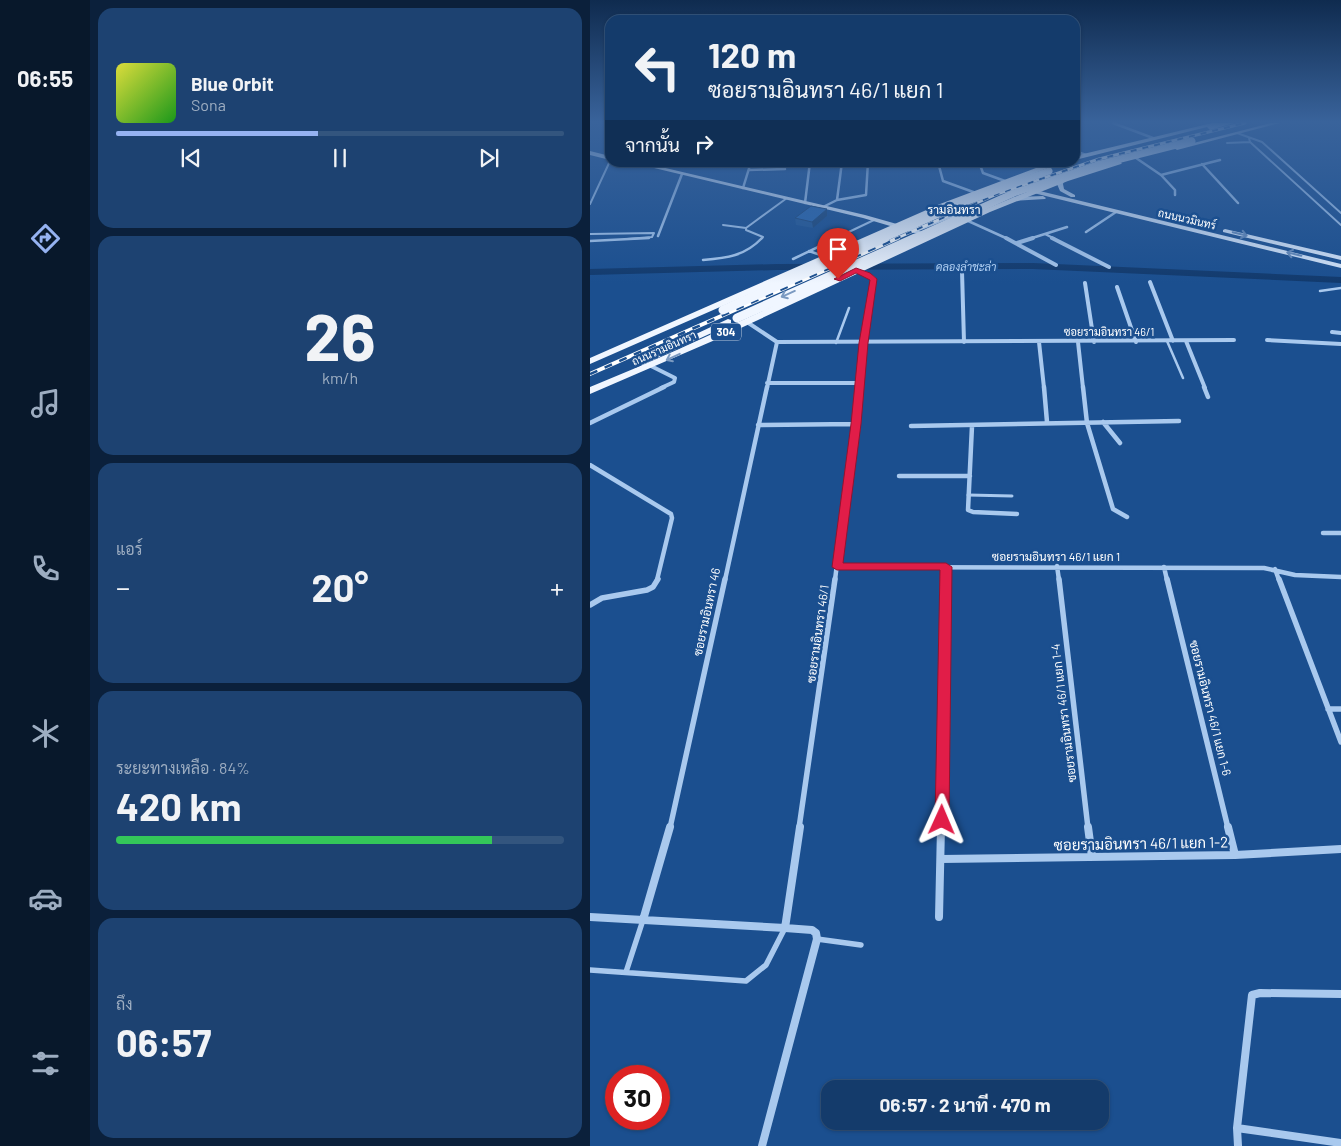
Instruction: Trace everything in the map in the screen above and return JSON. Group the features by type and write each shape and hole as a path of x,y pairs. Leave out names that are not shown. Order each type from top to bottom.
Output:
{"main road":[{"path":"693,176 787,198 932,236"},
{"name":"ถนนรามอินทรา","path":"590,361 898,226 1019,176"},
{"name":"ถนนรามอินทรา","path":"590,368 998,189 1035,176"},
{"path":"1052,176 1063,180 1060,184 1062,190 1073,196"},
{"name":"ถนนรามอินทรา","path":"590,389 737,318 1014,193 1062,176"},
{"name":"ถนนรามอินทรา","path":"590,389 651,366 877,260 1000,205 1040,188 1075,176"},
{"name":"ถนนนวมินทร์","path":"1004,182 1040,188 1341,258"},
{"name":"ถนนนวมินทร์","path":"1004,182 1032,192 1341,266"},
{"path":"973,194 996,196 1000,199 1000,205"},
{"path":"1014,199 1061,199"},
{"path":"911,230 919,229 957,214 985,212"},
{"path":"858,244 869,243 880,246 886,251 888,256"}],"street":[{"path":"658,236 681,176"},
{"path":"743,188 747,176"},
{"path":"805,203 808,176"},
{"path":"837,200 840,176"},
{"path":"823,207 837,200 866,195 867,176"},
{"path":"941,176 942,181 973,194"},
{"path":"991,176 1004,182"},
{"path":"1163,176 1175,190 1175,195"},
{"path":"1214,176 1238,203"},
{"path":"1086,232 1116,212"},
{"path":"966,220 1017,243 1056,265"},
{"path":"1017,243 1067,228"},
{"path":"1045,234 1109,267"},
{"name":"ซอยรามอินทรา 46/1","path":"785,928 837,567 856,424 863,343 874,279 858,270"},
{"path":"962,271 964,342"},
{"path":"1150,282 1173,341"},
{"path":"1085,283 1094,342"},
{"path":"1117,288 1136,342"},
{"path":"747,322 777,342 863,343"},
{"path":"1332,332 1341,333"},
{"name":"ซอยรามอินทรา 46/1","path":"863,343 1234,340"},
{"path":"1267,340 1341,344"},
{"path":"1186,341 1208,397"},
{"name":"ซอยรามอินทรา 46","path":"643,920 674,814 777,342"},
{"path":"1039,342 1047,422"},
{"path":"1078,342 1088,423 1113,509 1127,517"},
{"path":"590,424 674,382 675,378 651,366"},
{"path":"767,383 859,382"},
{"path":"911,426 1179,421"},
{"path":"1103,422 1120,442"},
{"path":"758,425 856,424"},
{"path":"972,426 968,510 973,512 1017,514"},
{"path":"590,465 642,495 671,514 672,518 657,582 653,587 646,591 602,598 590,605"},
{"path":"899,476 970,476"},
{"path":"1323,533 1341,533"},
{"name":"ซอยรามอินทรา 46/1 แยก 1","path":"837,567 1057,566 1275,569 1295,575 1341,577"},
{"name":"ซอยรามอินทรา 46/1 แยก 1-4","path":"1057,566 1092,857"},
{"path":"939,917 946,567"},
{"name":"ซอยรามอินทรา 46/1 แยก 1-6","path":"1164,567 1236,855"},
{"path":"1275,569 1341,742"},
{"path":"1328,709 1341,710"},
{"name":"ซอยรามอินทรา 46/1 แยก 1-2","path":"941,859 1236,855 1341,850"},
{"path":"590,917 785,928 812,930 816,933 817,939 762,1146"},
{"path":"1238,1146 1237,1128 1252,995 1260,993 1341,994"},
{"path":"1237,1128 1341,1143"}],"lane":[{"path":"590,204 603,176"},
{"path":"1285,176 1341,225"},
{"path":"1299,176 1341,213"},
{"path":"1289,180 1302,179"},
{"path":"746,228 787,198"},
{"path":"1328,214 1341,213"},
{"path":"793,259 874,220"},
{"path":"704,260 735,257 744,254 763,237 760,234 746,230 746,228 723,226"},
{"path":"590,234 654,232 652,237 648,238 590,241"},
{"path":"609,241 612,233"},
{"path":"810,251 822,259"},
{"path":"1320,291 1341,288"},
{"path":"836,343 849,308"},
{"path":"1167,342 1183,378"},
{"path":"968,496 1012,496"},
{"path":"626,972 643,920"},
{"path":"590,970 746,981 759,974 769,962 785,928"},
{"path":"817,939 862,945"}],"building":[{"path":"811,206 827,209 812,222 795,218"}],"waterway":[{"name":"คลองลำชะล่า","path":"590,272 777,267 1033,266 1341,280"}],"railway":[{"path":"895,239 997,194 1048,176"},
{"path":"590,374 898,238"}],"district":[{"name":"รามอินทรา","path":"954,210"}],"route":[{"path":"838,279 856,271 867,274 874,279 863,343 856,424 837,567 946,567 942,820"}]}
